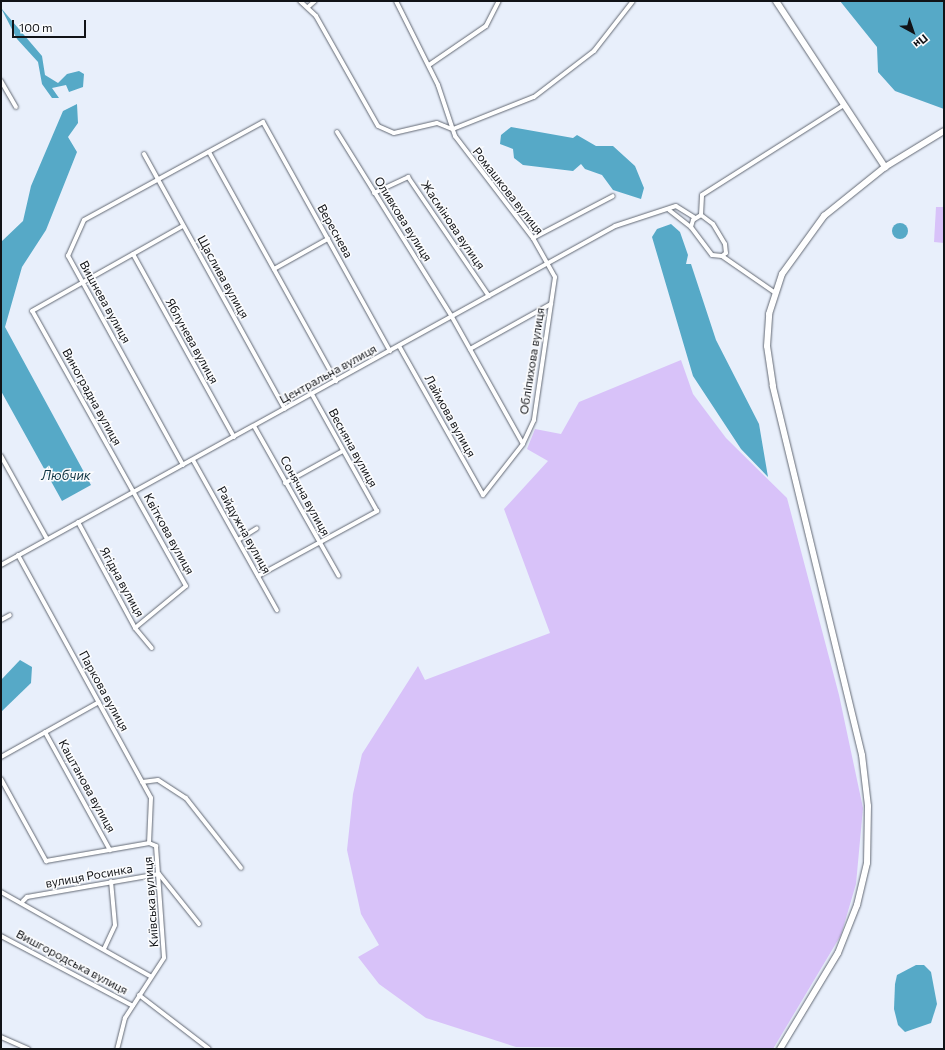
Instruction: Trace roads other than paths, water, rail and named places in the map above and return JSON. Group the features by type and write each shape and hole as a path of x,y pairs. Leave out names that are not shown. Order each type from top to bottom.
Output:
{"main road":[{"path":"776,1 885,166"},
{"path":"780,1049 826,975 850,927 867,863 868,813 862,755 769,364 767,332 774,292 792,257 818,222 885,166 944,130"}],"street":[{"path":"300,1 308,7 378,126 394,133 437,123 453,130 534,97 594,51 633,1"},
{"path":"308,7 315,1"},
{"name":"Ромашкова вулиця","path":"396,1 429,65 453,130 471,159 533,238 549,263"},
{"path":"429,65 486,26 499,1"},
{"path":"1,81 16,107"},
{"path":"701,215 702,195 844,105"},
{"name":"Вишнева вулиця","path":"183,465 68,256 84,220 263,122"},
{"name":"Вереснева","path":"263,122 390,351"},
{"name":"Оливкова вулиця","path":"337,132 452,317 523,444"},
{"path":"209,152 336,381"},
{"name":"Щаслива вулиця","path":"144,154 157,180 285,409"},
{"name":"Жасмінова вулиця","path":"374,193 408,177 489,296"},
{"path":"533,238 613,196"},
{"path":"669,210 680,206 695,218"},
{"path":"669,210 691,227 712,255 722,256 729,259 774,292"},
{"name":"Центральна вулиця","path":"1,564 193,460 615,226 669,210"},
{"path":"691,227 695,218 701,215"},
{"path":"701,215 713,224 725,244 726,253 729,259"},
{"path":"83,282 183,226"},
{"path":"274,269 328,239"},
{"path":"722,256 726,253"},
{"name":"Яблунева вулиця","path":"133,254 234,437"},
{"name":"Обліпихова вулиця","path":"483,495 523,444 537,406 555,277 549,263"},
{"name":"Виноградна вулиця","path":"83,282 32,311 134,492"},
{"path":"470,349 551,304"},
{"name":"Лаймова вулиця","path":"399,346 483,495"},
{"name":"Весняна вулиця","path":"312,394 377,511 320,543"},
{"name":"Сонячна вулиця","path":"254,426 339,576"},
{"path":"286,483 343,450"},
{"path":"1,456 47,539"},
{"name":"Райдужна вулиця","path":"193,460 277,610"},
{"name":"Квіткова вулиця","path":"134,492 186,586 135,628"},
{"name":"Ягідна вулиця","path":"78,522 135,628 152,648"},
{"path":"238,540 257,528"},
{"path":"258,576 320,543"},
{"name":"Паркова вулиця","path":"18,555 150,798 149,843"},
{"path":"1,620 10,615"},
{"path":"1,757 99,702"},
{"name":"Каштанова вулиця","path":"45,732 110,850"},
{"path":"1,779 46,861 149,843"},
{"path":"142,782 158,780 186,798 241,868"},
{"name":"Київська вулиця","path":"117,1049 125,1018 150,976 164,958 160,874 156,846 149,843"},
{"path":"160,874 199,924"},
{"name":"вулиця Росинка","path":"23,901 27,897 160,874"},
{"path":"104,949 115,925 112,882"},
{"path":"1,892 23,901 150,976"},
{"name":"Вишгородська вулиця","path":"1,936 133,1006"},
{"name":"Вишгородська вулиця","path":"139,996 209,1049"},
{"path":"1,1037 28,1049"}],"water":[{"path":"840,1 944,1 944,109 895,91 878,72 877,47"},
{"path":"1,8 42,56 45,75 58,83 67,74 79,71 84,74 83,87 69,92 66,85 52,88 59,98 52,98 42,84 38,62 17,39"},
{"name":"Любчик","path":"77,104 78,123 68,137 77,152 46,230 22,267 5,327 91,485 62,501 1,391 1,242 23,221 31,186 63,111"},
{"path":"511,127 573,138 577,135 596,146 613,146 635,166 644,188 641,199 613,190 602,175 585,169 581,164 573,171 523,165 514,158 513,149 500,144 501,135"},
{"path":"900,223 907,228 908,231 903,238 900,239 893,234 892,231 897,224"},
{"path":"671,224 680,232 688,255 686,264 691,264 716,340 759,424 768,477 741,449 693,376 652,237 657,229"},
{"path":"20,660 32,667 31,683 1,712 1,680"},
{"path":"916,965 924,965 931,972 937,1004 931,1023 905,1032 898,1025 894,1009 895,984 897,975"}]}
